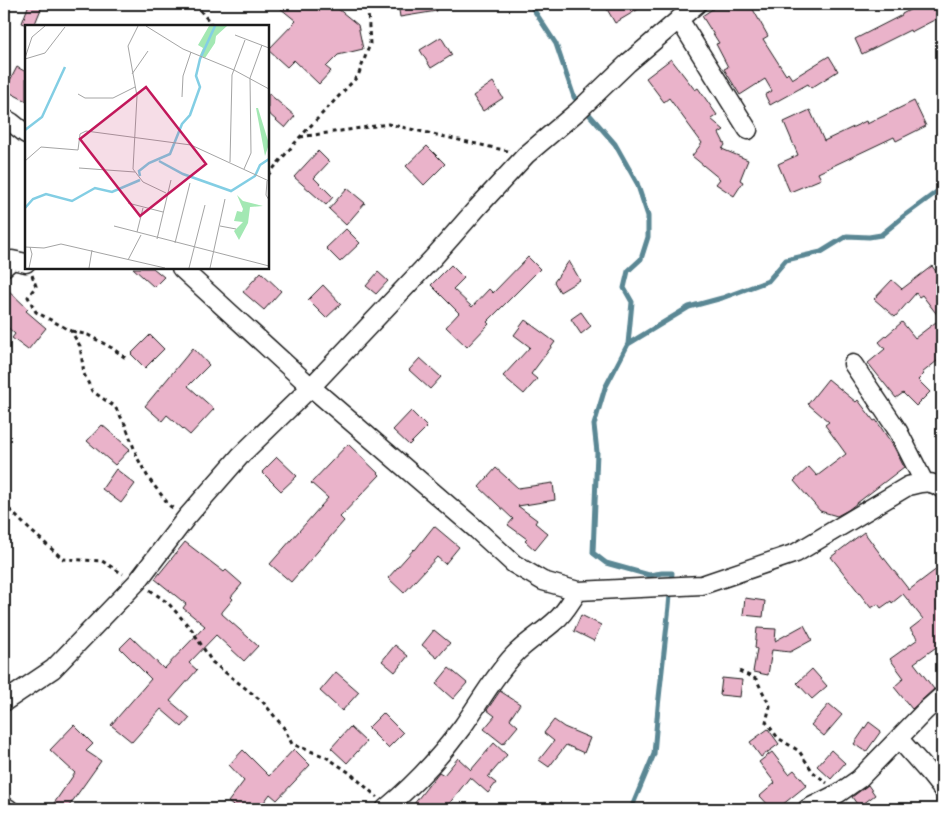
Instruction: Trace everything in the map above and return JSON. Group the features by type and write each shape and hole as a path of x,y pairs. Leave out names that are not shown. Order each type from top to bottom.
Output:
{"street":[{"path":"4,702 53,669 137,582 186,518 241,455 311,387 433,258 526,155 697,4"},
{"path":"679,19 748,130"},
{"path":"4,118 25,133"},
{"path":"4,267 12,260 25,264"},
{"path":"182,269 311,387 514,564 544,581 578,590 702,585 796,553 908,486 924,482 937,485 942,489"},
{"path":"853,364 898,431 924,482"},
{"path":"387,808 432,763 462,727 495,678 515,654 556,620 578,590"},
{"path":"807,809 839,793 859,780 924,711 942,696"},
{"path":"899,739 942,788"},
{"path":"4,806 9,809"}],"path":[{"path":"195,4 212,25"},
{"path":"269,174 300,137 358,76 370,44 368,11 365,4"},
{"path":"300,137 388,124 526,155"},
{"path":"30,269 36,286 28,297 36,312 71,331 88,335 112,348 127,359"},
{"path":"71,331 80,346 84,374 92,391 115,406 125,424 138,459 149,479 170,506 186,518"},
{"path":"4,504 63,559 102,561 168,603 192,630 212,662 263,702 284,728 292,744 326,757 350,773 387,808"},
{"path":"739,671 756,680 770,706 766,722 778,738 800,751 813,772 839,793"}],"building":[{"path":"29,4 43,4 34,25 22,23"},
{"path":"275,4 332,4 358,25 363,49 338,55 326,67 331,71 319,84 294,60 287,67 269,51 296,21"},
{"path":"398,4 436,4 437,11 400,17"},
{"path":"604,4 647,4 615,23"},
{"path":"720,4 750,4 768,36 763,39 786,75 788,73 792,79 829,56 838,71 811,88 808,84 770,105 765,95 772,91 765,79 740,95 724,69 728,67 716,44 719,43 702,16"},
{"path":"921,4 942,4 942,16 862,54 855,39"},
{"path":"441,37 452,55 431,68 420,50"},
{"path":"671,59 695,90 698,88 717,115 711,119 724,130 719,133 725,145 722,149 748,160 740,180 743,182 734,196 716,184 720,179 692,156 702,143 669,98 664,102 646,78"},
{"path":"17,67 25,71 25,100 5,90"},
{"path":"493,82 503,98 483,111 473,96"},
{"path":"269,94 295,116 285,128 269,114"},
{"path":"914,101 926,126 896,141 894,137 818,173 821,179 790,192 778,164 798,155 784,122 810,110 824,141 866,121 867,124"},
{"path":"427,146 445,164 424,185 406,166"},
{"path":"318,151 329,162 314,178 333,197 326,205 294,177"},
{"path":"347,188 365,203 346,225 329,209"},
{"path":"346,229 360,243 340,262 326,248"},
{"path":"528,257 540,269 487,322 489,324 467,347 446,327 459,313 431,285 451,265 464,278 453,289 472,307 489,289 493,293"},
{"path":"569,261 580,280 560,292 554,282"},
{"path":"932,266 942,280 942,321 922,295 919,297 916,293 895,317 874,299 892,280 902,289"},
{"path":"134,269 154,269 164,277 154,287"},
{"path":"261,272 281,291 264,310 243,292"},
{"path":"378,272 388,281 376,294 366,286"},
{"path":"323,285 341,304 326,318 308,300"},
{"path":"4,286 28,309 26,311 46,328 28,350 12,338 15,334 4,324"},
{"path":"581,312 591,326 581,334 571,319"},
{"path":"525,320 555,342 531,374 537,379 524,394 503,376 530,347 514,335"},
{"path":"902,322 915,338 936,322 942,331 942,357 922,373 924,374 918,380 930,392 916,406 903,393 896,398 868,363 885,349 879,342"},
{"path":"150,335 164,349 145,368 131,354"},
{"path":"193,348 209,365 188,386 214,409 190,435 167,415 162,421 145,406"},
{"path":"420,358 441,377 430,389 409,370"},
{"path":"828,379 856,402 858,400 874,421 876,420 894,447 904,467 848,510 837,516 820,511 794,481 809,467 817,476 846,454 825,425 829,422 808,404"},
{"path":"411,411 427,427 409,445 393,430"},
{"path":"102,425 130,449 115,465 87,441"},
{"path":"348,444 380,475 340,517 344,521 291,582 270,564 328,498 311,483"},
{"path":"277,457 297,476 281,491 262,472"},
{"path":"496,468 518,488 553,483 555,500 518,506 537,520 535,523 548,534 535,550 525,541 527,539 508,525 513,519 479,487"},
{"path":"116,469 135,484 121,503 102,489"},
{"path":"434,526 459,547 445,564 437,557 404,593 388,578 415,550"},
{"path":"864,532 909,590 942,565 942,643 914,663 934,689 912,709 894,687 904,678 890,659 918,639 910,629 923,619 903,594 892,603 891,601 881,608 878,604 871,608 831,557"},
{"path":"185,542 224,572 226,570 242,584 231,597 233,599 222,614 258,646 244,661 216,635 189,663 197,670 170,701 190,718 182,727 161,709 132,742 111,725 151,679 120,648 131,637 164,669 205,626 183,608 186,604 155,579"},
{"path":"745,598 765,601 763,617 743,615"},
{"path":"581,615 601,625 594,641 574,631"},
{"path":"804,625 812,640 790,652 772,650 768,675 753,672 757,649 755,648 757,628 776,629 775,641"},
{"path":"434,630 450,643 437,658 422,645"},
{"path":"395,645 408,656 395,672 382,661"},
{"path":"449,668 467,683 453,699 436,684"},
{"path":"812,669 827,686 812,699 797,683"},
{"path":"336,672 359,692 342,711 320,691"},
{"path":"722,678 742,680 740,697 720,695"},
{"path":"500,691 520,704 510,719 518,726 503,744 484,729 495,716 487,710"},
{"path":"829,704 842,715 824,736 811,725"},
{"path":"383,713 403,733 388,748 368,728"},
{"path":"554,720 564,727 590,738 584,753 566,745 549,767 539,760 554,741 544,733"},
{"path":"869,722 881,731 866,752 854,744"},
{"path":"74,725 93,744 86,751 101,761 67,809 50,809 75,773 50,750"},
{"path":"350,727 366,742 347,763 331,748"},
{"path":"768,729 779,744 761,757 750,742"},
{"path":"494,743 507,755 488,777 496,783 488,793 470,777 445,809 410,809 439,772 444,775 458,758 471,770"},
{"path":"294,749 310,765 277,800 270,794 259,809 237,809 228,802 244,781 229,765 243,750 269,776"},
{"path":"831,750 845,763 831,779 817,766"},
{"path":"772,752 789,774 794,770 807,785 777,809 772,809 760,796 775,783 759,762"},
{"path":"868,785 875,795 859,807 852,797"}],"waterway":[{"path":"530,4 556,44 574,97 615,144 637,183 648,216 648,237 641,259 628,271 624,288 632,302 628,344 605,388 594,425 597,452 593,553 606,563 649,575 672,573 654,754 631,809"},
{"path":"628,344 689,307 722,298 768,281 786,260 821,252 847,236 869,237 881,235 942,188"}]}
